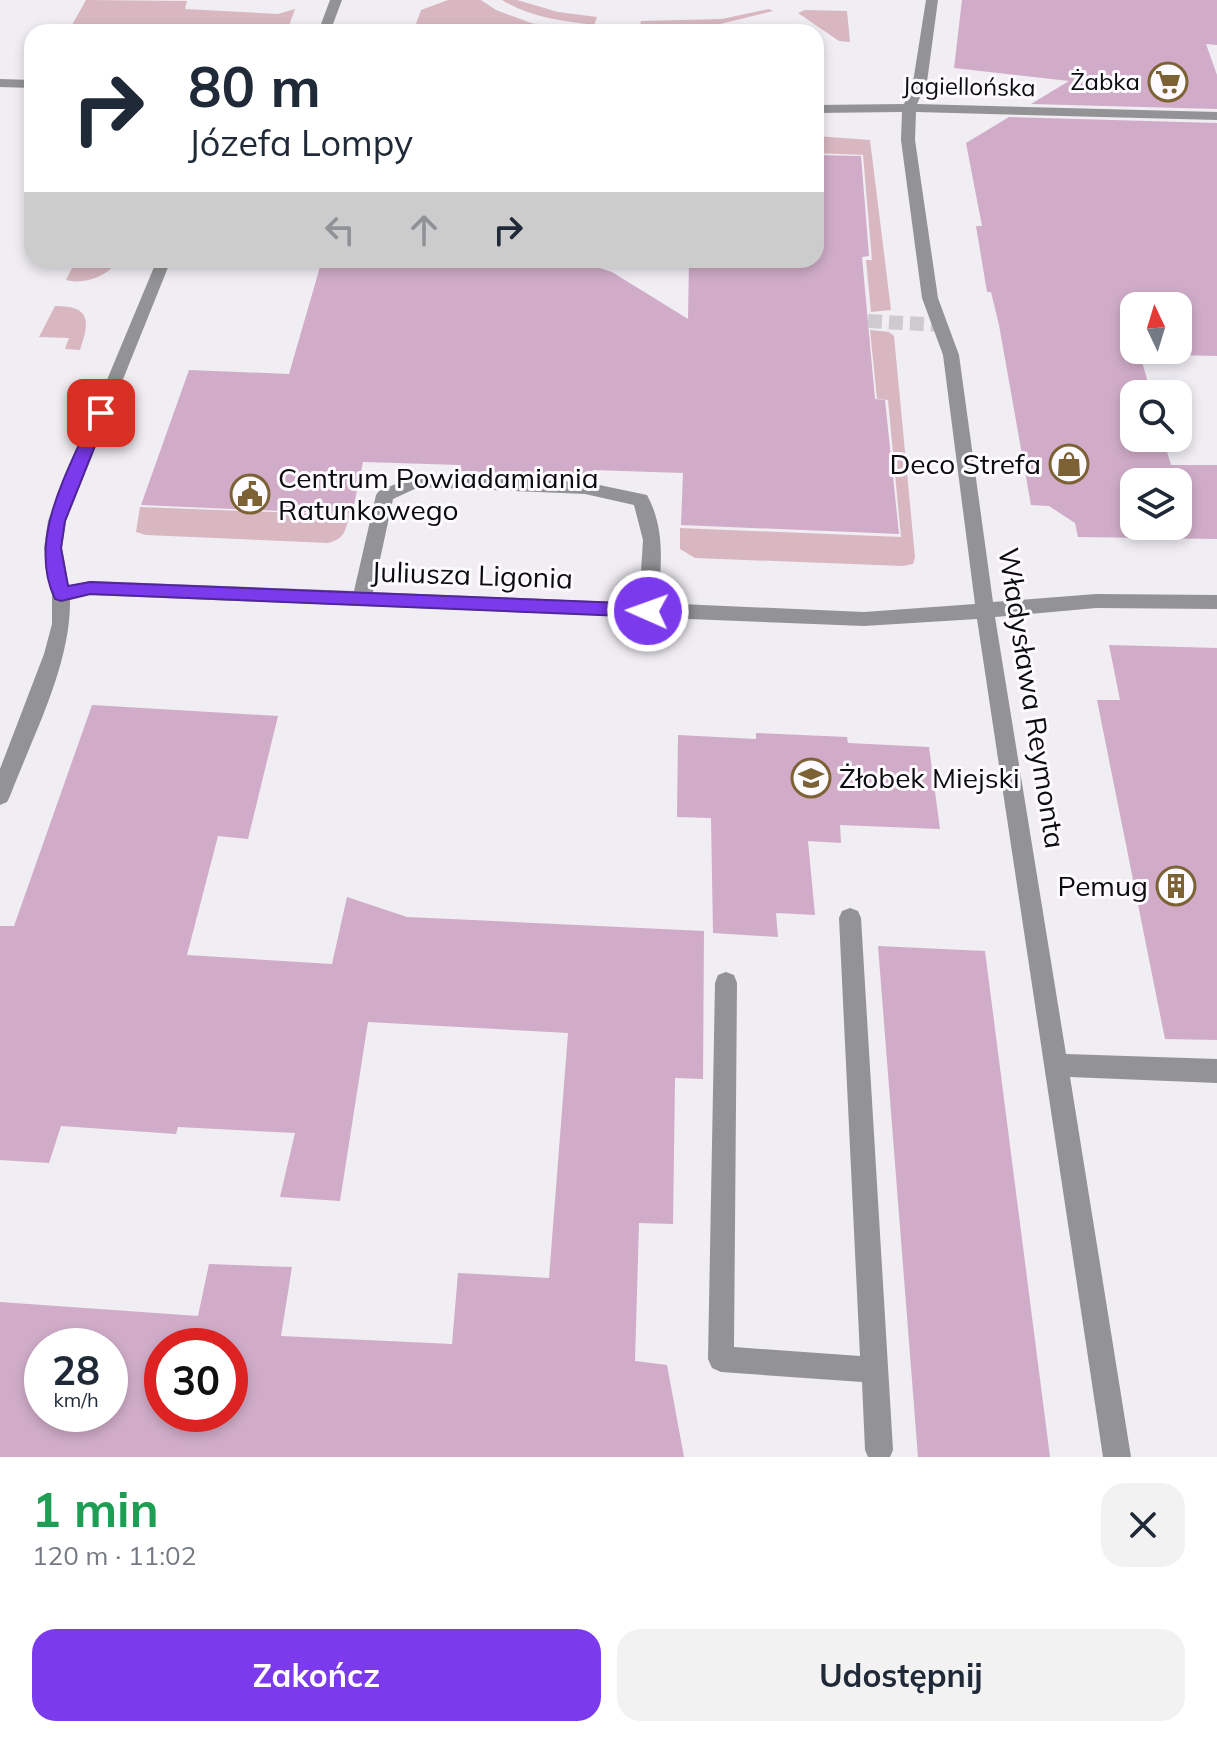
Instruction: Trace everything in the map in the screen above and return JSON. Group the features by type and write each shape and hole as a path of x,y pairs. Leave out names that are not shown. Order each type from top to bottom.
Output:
{"street":[{"path":"327,24 336,0"},
{"name":"Władysława Reymonta","path":"932,0 920,82 909,108 908,140 930,298 951,355 985,610 1117,1457"},
{"path":"0,83 24,84"},
{"name":"Jagiellońska","path":"824,109 909,108 1217,116"},
{"path":"0,796 54,654 61,624 61,595 53,548 57,521 161,268"},
{"path":"362,599 385,495 417,481 585,488 641,500 652,520 648,611"},
{"name":"Juliusza Ligonia","path":"61,595 90,588 864,619 935,617 985,610 1137,600 1217,602"},
{"path":"850,918 879,1450"},
{"path":"726,983 721,1359 875,1370"},
{"path":"1056,1065 1217,1071"}],"shaded area":[{"path":"86,0 187,1 185,9 278,14 295,9 290,24 72,24"},
{"path":"448,0 481,0 496,10 536,24 416,24 421,10"},
{"path":"502,0 517,0 558,12 597,17 594,24 587,24 523,11"},
{"path":"769,9 773,11 720,24 640,24 641,21 722,19"},
{"path":"805,10 847,11 850,42 839,41 824,31 824,24 814,24 798,13"},
{"path":"824,137 870,140 891,310 871,312 866,260 872,260 863,155 824,153"},
{"path":"72,268 112,268 95,278 66,280"},
{"path":"55,306 76,309 85,317 80,350 65,349 69,338 39,337"},
{"path":"870,330 889,332 894,336 915,557 913,564 695,558 680,549 680,528 901,537 888,400 877,399"},
{"path":"140,507 349,515 343,534 328,543 146,535 136,532"}],"building":[{"path":"962,0 1217,0 1217,45 1206,44 1217,75 1217,109 1031,104 1069,81 954,68"},
{"path":"1009,117 1217,123 1217,356 1192,355 1192,292 1120,292 1120,364 1143,364 1147,380 1120,380 1120,452 1167,452 1171,465 1217,465 1217,539 1192,539 1192,468 1120,468 1120,538 1078,537 1075,523 1049,506 1031,505 999,325 991,292 987,292 976,226 982,226 966,143"},
{"path":"824,155 861,156 869,256 862,257 875,399 885,400 899,534 681,525 683,473 593,470 591,476 459,471 461,465 363,462 352,514 141,505 189,370 289,374 320,268 600,268 612,272 688,319 689,268 824,268"},
{"name":"Pemug","path":"1109,645 1217,648 1217,1040 1165,1039 1097,700 1120,700"},
{"path":"92,705 278,716 248,839 218,836 187,955 332,964 347,897 407,917 704,931 703,1079 675,1078 673,1224 639,1223 635,1361 667,1365 684,1457 0,1457 0,1302 198,1316 209,1264 292,1267 281,1336 452,1344 458,1273 549,1278 568,1033 368,1022 340,1201 280,1197 295,1133 178,1127 176,1134 61,1126 49,1163 0,1160 0,926 14,926"},
{"path":"756,733 847,737 848,743 929,747 940,829 840,825 841,843 808,841 815,915 776,913 778,937 713,933 711,818 677,817 678,735 756,739"},
{"path":"878,946 985,951 1050,1457 918,1457"}],"tunnel":[{"path":"868,321 940,325"}],"place":[{"name":"Żabka","path":"1168,82"},
{"name":"Deco Strefa","path":"1069,464"},
{"name":"Centrum Powiadamiania Ratunkowego","path":"250,494"},
{"name":"Żłobek Miejski","path":"811,778"},
{"name":"Pemug","path":"1176,886"}],"route":[{"path":"101,413 57,521 53,548 61,595 90,588 648,611"}]}
